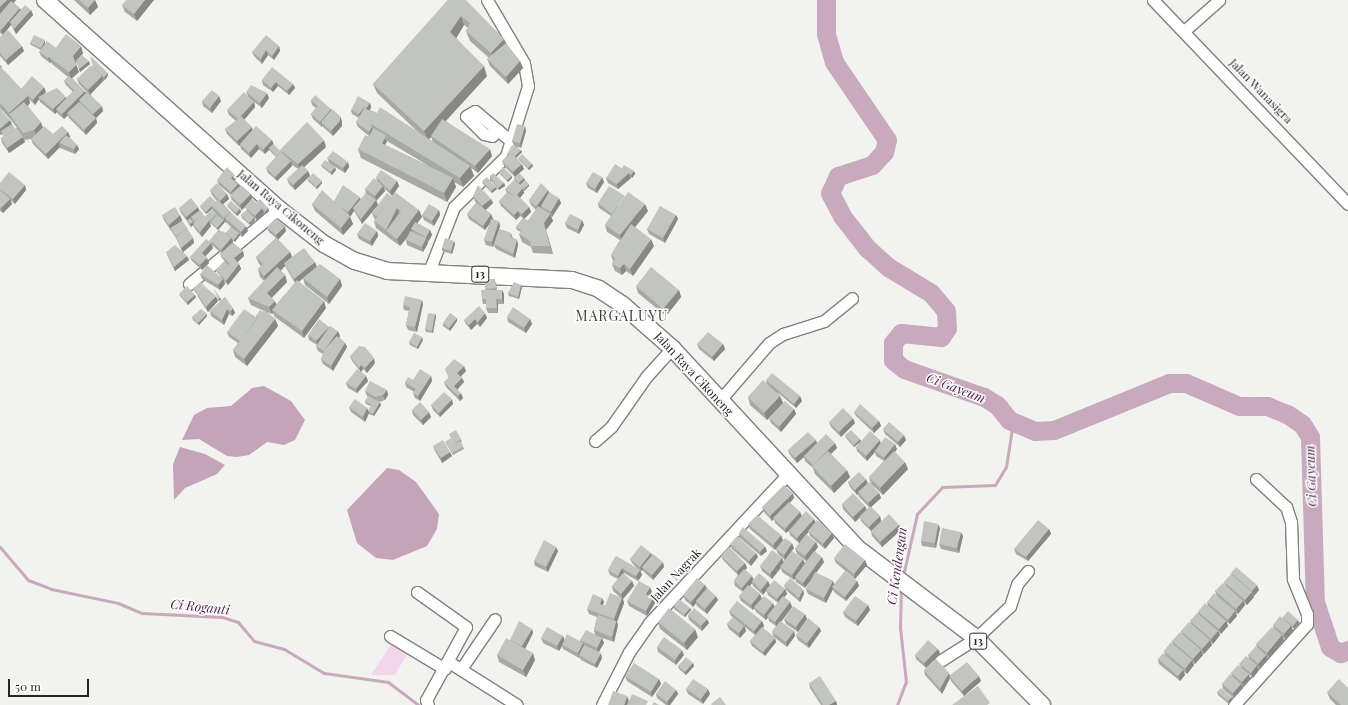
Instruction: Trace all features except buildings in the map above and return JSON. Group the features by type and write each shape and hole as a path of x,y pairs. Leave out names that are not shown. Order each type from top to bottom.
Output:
{"highway":[{"name":"Jalan Raya Cikoneng","path":"45,0 279,209 324,244 355,261 387,271 572,280 599,289 623,305 672,348 787,475 857,548 891,577 976,638"},
{"name":"13","path":"976,638 1042,705"}],"street":[{"path":"428,274 454,207 506,156 512,142 528,86 526,70 487,0"},
{"name":"Jalan Wanasigra","path":"1153,0 1348,204"},
{"path":"1184,32 1219,0"},
{"path":"498,130 512,142"},
{"path":"189,284 279,209"},
{"path":"720,400 769,343 783,334 824,321 852,298"},
{"path":"595,441 611,426 646,377 672,348"},
{"name":"Jalan Nagrak","path":"602,705 628,652 649,623 787,475"},
{"path":"1234,705 1307,624 1307,614 1293,579 1292,522 1286,507 1256,479"},
{"path":"940,661 976,638 1010,606 1017,584 1028,572"},
{"path":"417,592 463,622 466,630 480,637"},
{"path":"461,669 480,637 495,619"},
{"path":"428,705 426,700 447,666 466,630"},
{"path":"390,636 447,666 461,669 517,705"}],"shaded area":[{"path":"264,386 291,401 305,420 295,440 284,445 267,442 249,455 237,457 227,456 199,439 182,440 194,415 207,408 231,406 252,388"},
{"path":"180,447 205,454 225,465 217,474 185,488 174,500 173,464"},
{"path":"387,468 399,470 416,482 439,514 437,529 427,546 393,560 376,558 357,543 347,510"},
{"path":"391,644 407,654 395,675 371,675"}],"waterway":[{"name":"Ci Gayeum","path":"826,0 826,34 834,62 887,140 884,152 872,165 838,176 830,193 842,216 867,248 888,267 931,293 946,311 947,328 941,337 901,333 893,343 893,360 904,369 984,397 997,405 1009,420 1035,431 1054,430 1169,383 1186,383 1239,406 1267,406 1287,414 1302,424 1310,437 1315,602 1330,647 1340,653 1348,650"},
{"name":"Ci Kendengan","path":"903,576 917,514 942,487 995,485 1006,467 1013,422"},
{"name":"Ci Roganti","path":"0,547 28,580 51,589 118,603 142,613 222,617 238,622 254,641 284,649 324,673 388,682 418,705"},
{"name":"Ci Kendengan","path":"897,705 906,682 900,628 901,588"}],"district":[{"name":"MARGALUYU","path":"622,316"}]}
